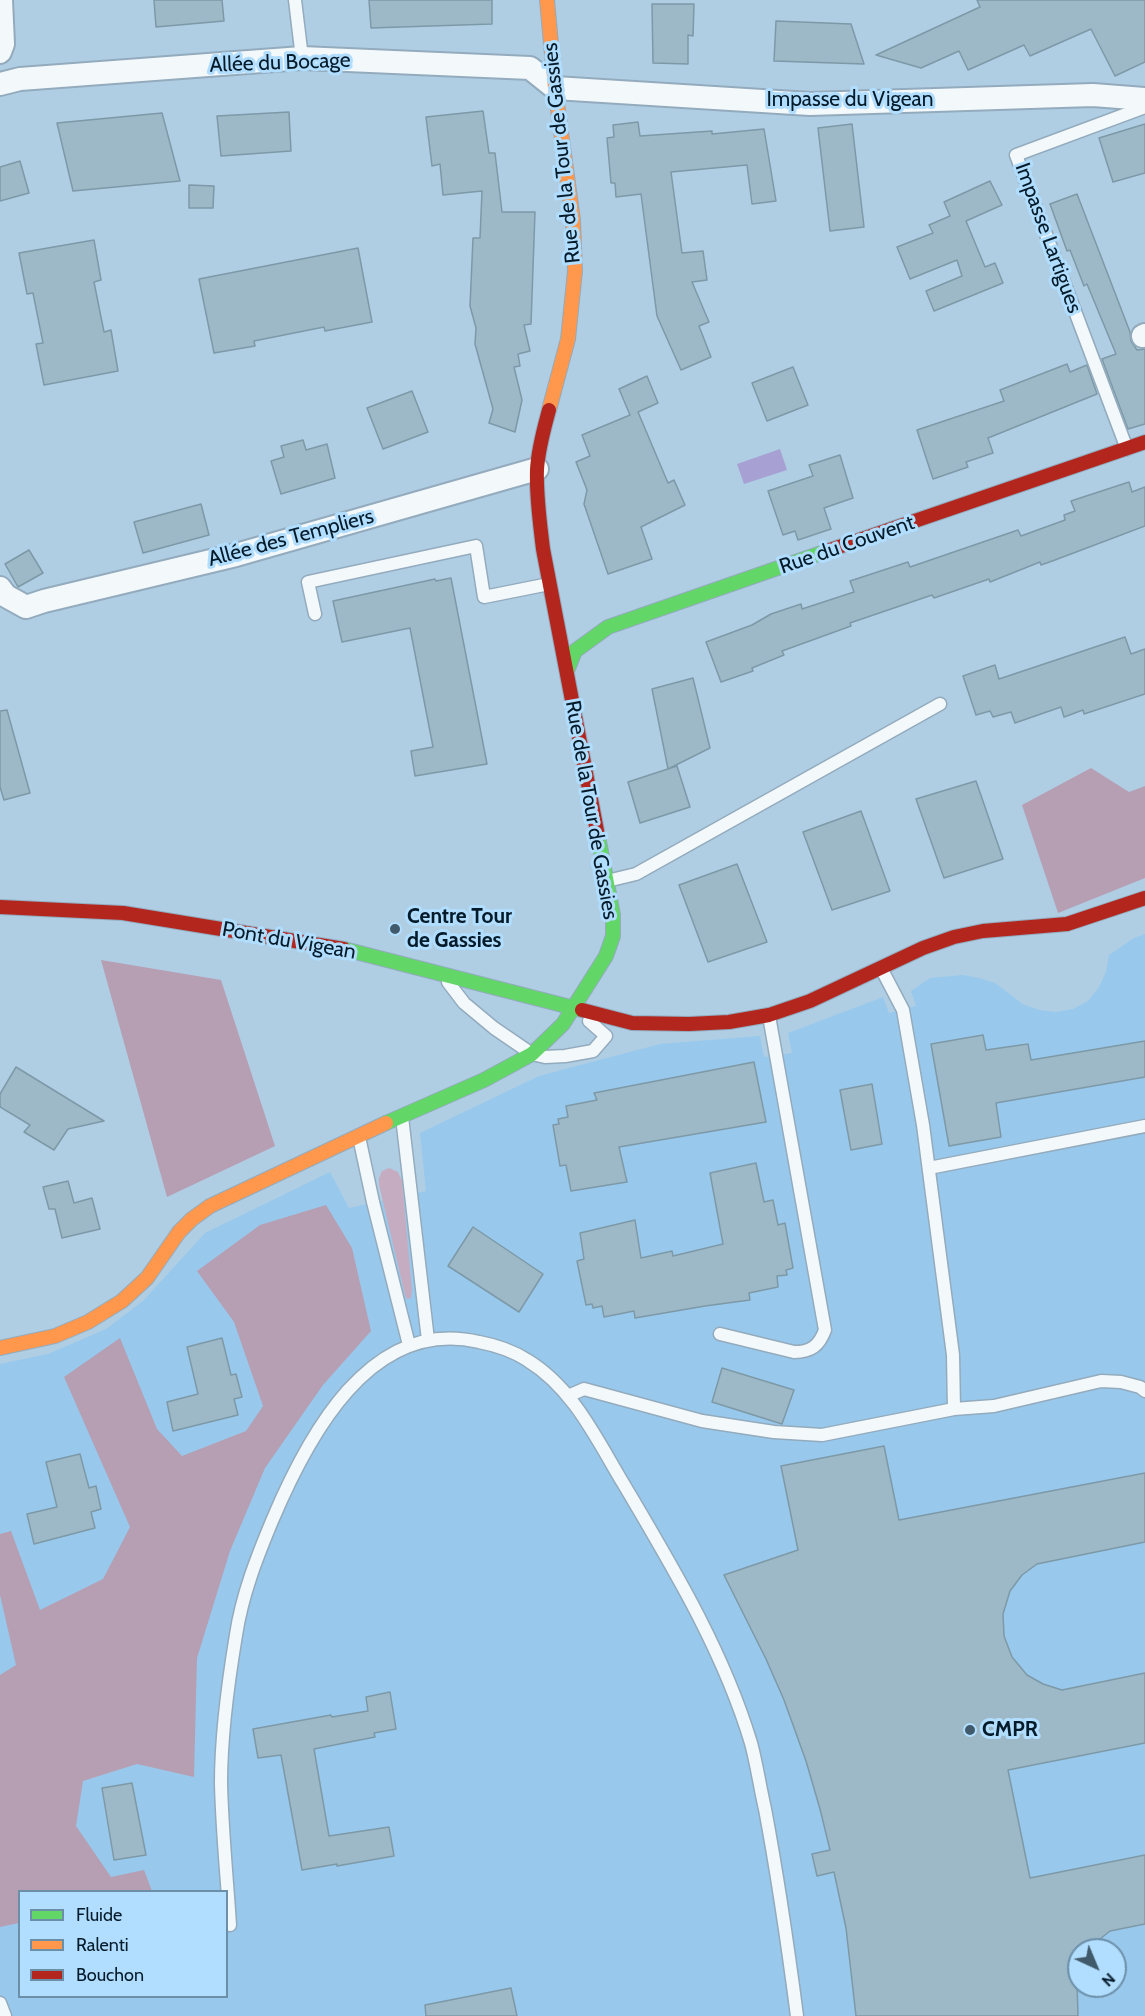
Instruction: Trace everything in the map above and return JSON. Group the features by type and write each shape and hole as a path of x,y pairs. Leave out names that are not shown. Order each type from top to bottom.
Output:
{"street":[{"path":"0,52 3,44 1,0"},
{"name":"Rue de la Tour de Gassies","path":"0,1348 54,1336 122,1302 147,1278 179,1232 210,1206 484,1080 532,1054 563,1024 606,956 613,936 613,915 538,510 537,469 542,436 568,339 575,271 573,220 555,88 547,0"},
{"name":"Allée du Bocage","path":"0,84 20,79 302,58 530,68 555,88"},
{"name":"Impasse du Vigean","path":"555,88 810,104 1093,94 1145,99"},
{"name":"Rue du Couvent","path":"567,671 576,651 608,627 1145,442"},
{"name":"Allée des Templiers","path":"0,588 6,596 26,607 236,555 537,469"},
{"name":"Pont du Vigean","path":"0,907 123,913 338,947 632,1023 645,1024 729,1022 769,1015 820,997 923,948 954,937 983,931 1067,924 1145,898"}],"lane":[{"path":"295,0 302,58"},
{"name":"Impasse Lartigues","path":"1127,448 1016,155 1145,107"},
{"path":"315,614 308,582 476,546 484,597 550,584"},
{"path":"607,881 636,874 940,704"},
{"path":"881,967 903,1010 929,1168 953,1355 954,1409"},
{"path":"442,974 464,1003 494,1028 532,1054 545,1057 593,1051 606,1036 573,1007"},
{"path":"720,1334 794,1352 805,1352 814,1348 822,1340 825,1330 769,1015"},
{"path":"402,1116 428,1340"},
{"path":"929,1168 1145,1126"},
{"path":"359,1136 409,1345"},
{"path":"228,1890 221,1782 224,1739 236,1629 255,1562 288,1485 319,1430 349,1389 388,1355 409,1345 428,1340 461,1337 492,1345 527,1360 556,1382 578,1409 675,1571 730,1684 752,1746 779,1881 797,2016"},
{"path":"568,1396 584,1389 702,1421 774,1432 822,1435 954,1409 994,1406 1101,1381 1121,1382 1140,1387 1145,1391"},
{"path":"228,1893 230,1925"},
{"path":"0,2003 5,2016"}],"shaded area":[{"path":"780,449 787,470 744,484 737,464"},
{"path":"1091,768 1129,792 1145,786 1145,878 1058,913 1022,805"},
{"path":"1145,934 1145,2016 0,2016 0,1364 48,1354 106,1329 143,1301 205,1233 330,1172 349,1208 426,1191 420,1133 539,1076 660,1044 760,1036 764,1057 792,1053 788,1033 883,997 889,1013 916,1006 911,991 930,978 963,975 979,978 995,983 1024,1005 1056,1012 1073,1009 1088,1001 1099,987 1106,972 1109,955 1134,938"},
{"path":"101,960 221,980 275,1146 167,1197"},
{"path":"389,1168 398,1172 402,1181 412,1290 411,1298 407,1299 379,1185 382,1171"},
{"path":"326,1205 352,1248 371,1331 323,1385 265,1468 230,1551 197,1658 194,1777 137,1764 83,1781 76,1826 111,1877 144,1870 152,1890 18,1890 18,1923 0,1927 0,1675 16,1665 0,1595 0,1534 11,1531 40,1610 103,1579 130,1527 64,1377 120,1338 157,1429 182,1456 246,1431 263,1406 234,1322 197,1271 260,1225"}],"building":[{"path":"154,0 222,0 224,21 156,27"},
{"path":"369,0 492,0 492,24 371,28"},
{"path":"977,0 1145,0 1145,62 1115,76 1091,29 1030,56 1024,45 968,70 959,51 921,68 876,55 980,7"},
{"path":"652,4 694,4 693,36 688,35 688,64 653,63"},
{"path":"776,21 851,24 864,64 774,61"},
{"path":"483,111 489,153 495,153 502,212 535,212 531,324 524,325 530,351 518,354 520,366 514,367 522,400 515,432 489,423 493,409 475,344 476,328 470,306 473,238 480,238 482,191 443,195 440,164 432,166 426,117"},
{"path":"289,112 291,151 221,156 217,116"},
{"path":"162,113 180,181 73,191 57,123"},
{"path":"638,122 640,136 712,131 712,134 764,129 776,201 752,204 747,165 671,172 682,253 703,251 707,280 692,282 709,322 699,326 711,357 681,370 657,316 641,194 616,197 615,183 611,183 607,138 614,137 613,125"},
{"path":"852,124 864,227 830,231 818,128"},
{"path":"1145,124 1145,173 1113,182 1099,138"},
{"path":"20,161 29,193 0,201 0,167"},
{"path":"990,181 1002,205 966,221 985,267 995,263 1003,283 934,311 926,291 962,276 957,260 910,279 897,247 933,233 929,225 950,216 944,202"},
{"path":"189,185 214,186 213,208 189,208"},
{"path":"1077,194 1130,332 1131,341 1137,350 1145,349 1145,424 1128,429 1102,359 1116,354 1087,284 1084,286 1070,250 1067,251 1050,204"},
{"path":"94,240 101,280 94,282 104,332 111,330 118,371 44,385 36,344 43,343 33,293 27,294 19,253"},
{"path":"358,248 372,322 325,331 324,327 254,341 255,346 214,353 199,279"},
{"path":"1067,364 1070,372 1087,365 1097,394 988,438 993,453 966,462 968,467 933,479 917,430 1004,401 1000,390"},
{"path":"793,367 808,405 767,421 752,383"},
{"path":"647,376 658,403 638,412 668,483 674,480 685,505 641,527 652,559 608,574 584,504 587,490 576,462 590,456 582,435 630,415 619,389"},
{"path":"412,391 428,432 383,449 367,408"},
{"path":"303,440 306,450 327,444 335,478 281,494 271,461 284,457 281,446"},
{"path":"840,455 853,498 824,508 831,529 798,540 795,531 783,535 768,491 813,476 809,465"},
{"path":"1129,482 1132,492 1145,487 1145,526 1041,565 1040,562 990,582 989,579 934,598 932,595 850,623 851,626 782,651 784,655 752,668 753,671 721,682 706,642 752,625 771,614 801,604 802,609 854,592 850,581 908,562 910,567 1018,530 1021,536 1065,520 1064,515 1075,511 1071,501"},
{"path":"201,504 209,535 143,553 134,522"},
{"path":"29,550 43,573 18,587 5,564"},
{"path":"451,578 487,764 415,776 411,751 433,747 410,628 342,642 333,601 435,579 436,581"},
{"path":"1125,637 1131,654 1145,649 1145,694 1084,714 1083,710 1064,717 1061,707 1015,723 1011,712 993,717 990,711 976,715 963,676 995,665 999,679"},
{"path":"693,678 710,748 668,769 652,689"},
{"path":"7,710 30,793 4,800 0,787 0,711"},
{"path":"677,766 690,807 640,823 628,782"},
{"path":"976,781 1003,859 944,878 916,799"},
{"path":"861,811 890,891 832,910 803,832"},
{"path":"737,864 767,942 708,962 679,885"},
{"path":"983,1035 986,1050 1028,1044 1031,1060 1145,1041 1145,1077 996,1103 1001,1137 949,1146 931,1044"},
{"path":"754,1062 766,1122 619,1147 627,1182 571,1191 566,1165 560,1166 553,1125 559,1124 558,1119 568,1117 566,1106 597,1100 594,1093"},
{"path":"16,1067 104,1121 68,1129 54,1150 24,1132 30,1125 0,1107 0,1094"},
{"path":"872,1084 882,1144 851,1150 840,1090"},
{"path":"756,1163 764,1202 773,1200 778,1225 785,1223 793,1268 786,1270 787,1275 777,1276 778,1287 749,1293 750,1300 635,1318 634,1311 604,1317 602,1306 593,1308 592,1304 586,1305 577,1261 584,1259 580,1233 635,1220 641,1258 672,1251 673,1256 723,1244 710,1173"},
{"path":"68,1181 74,1203 92,1198 100,1229 62,1238 55,1209 49,1209 43,1187"},
{"path":"473,1227 543,1274 519,1312 448,1266"},
{"path":"222,1338 231,1375 236,1374 242,1397 234,1399 238,1415 173,1431 167,1402 198,1394 187,1347"},
{"path":"722,1368 794,1390 782,1424 712,1402"},
{"name":"CMPR","path":"884,1446 899,1520 1145,1473 1145,1542 1037,1564 1022,1575 1010,1591 1003,1614 1004,1636 1012,1657 1027,1675 1043,1684 1062,1690 1145,1673 1145,1743 1008,1770 1030,1878 1145,1855 1145,1924 1110,1931 1101,1938 1067,1938 1067,1998 1077,1998 1078,2016 856,2016 846,1928 834,1872 817,1876 812,1854 830,1850 806,1761 766,1659 724,1575 798,1550 781,1466"},
{"path":"80,1454 89,1488 96,1486 101,1509 91,1512 95,1528 34,1544 27,1514 57,1507 46,1462"},
{"path":"390,1692 396,1729 374,1733 375,1737 314,1749 329,1836 389,1827 394,1856 302,1870 281,1755 258,1758 253,1729 368,1711 366,1697"},
{"path":"132,1783 146,1855 114,1860 102,1788"},
{"path":"511,1988 517,2016 426,2016 425,2005"}],"traffic: fast":[{"path":"567,671 575,651 608,627 827,551"},
{"path":"386,1123 484,1080 532,1054 563,1024 606,956 613,936 613,915 598,836"},
{"path":"344,949 582,1010"}],"traffic: slow":[{"path":"547,0 555,88 573,220 575,271 568,339 549,410"},
{"path":"0,1348 55,1336 88,1322 122,1301 147,1278 179,1232 210,1206 386,1123"}],"traffic: jam":[{"path":"549,410 537,470 543,549 598,836"},
{"path":"827,551 1145,442"},
{"path":"582,1010 632,1023 729,1022 769,1015 810,1001 923,948 954,937 983,931 1067,924 1145,898"},
{"path":"0,907 123,913 344,949"}],"place":[{"name":"Centre Tour de Gassies","path":"395,929"},
{"name":"CMPR","path":"970,1730"}]}
